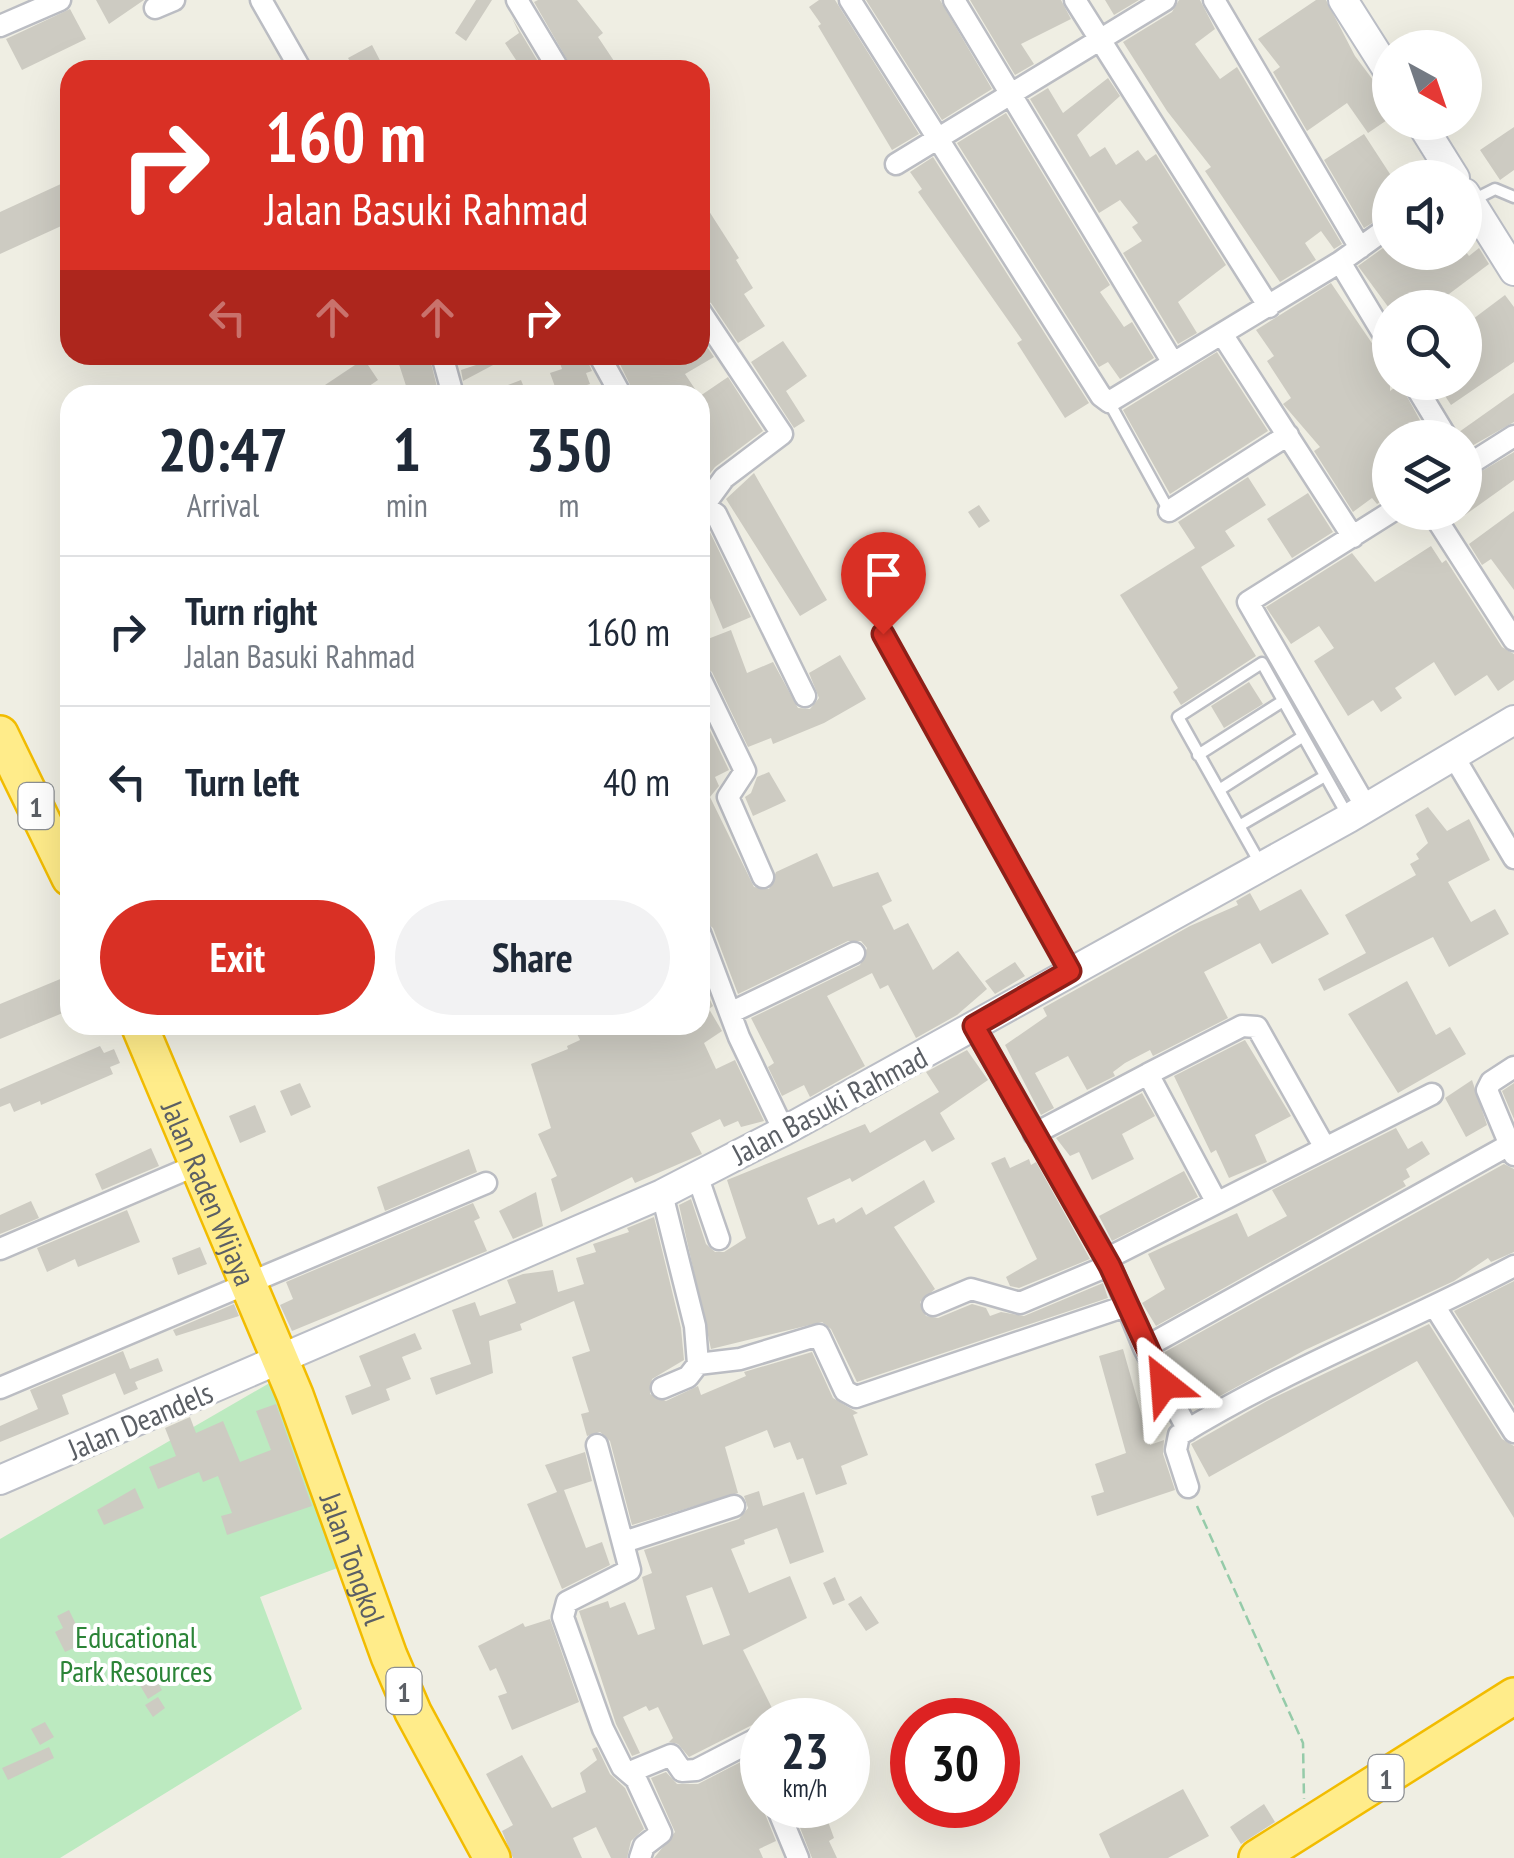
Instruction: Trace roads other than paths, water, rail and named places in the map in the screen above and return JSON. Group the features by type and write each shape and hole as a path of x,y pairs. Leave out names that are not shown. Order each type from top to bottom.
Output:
{"highway":[{"name":"1","path":"0,734 60,857"},
{"name":"Jalan Raden Wijaya","path":"142,1035 281,1360"},
{"name":"Jalan Tongkol","path":"281,1360 413,1712 492,1858"},
{"name":"1","path":"1257,1858 1514,1696"}],"main road":[{"path":"1343,0 1372,46"},
{"path":"1482,220 1514,270"},
{"name":"Jalan Basuki Rahmad","path":"281,1360 662,1194 784,1131 1358,812 1514,720"},
{"name":"Jalan Deandels","path":"0,1480 281,1360"}],"street":[{"path":"0,26 60,0"},
{"path":"261,0 295,60"},
{"path":"518,0 553,60"},
{"path":"850,0 1101,396 1109,402 1372,239"},
{"path":"954,0 1173,363"},
{"path":"1075,0 1268,306"},
{"path":"896,164 1165,0"},
{"path":"1214,0 1360,248"},
{"path":"1340,262 1372,315"},
{"path":"710,325 782,434 710,494"},
{"path":"1222,334 1353,537"},
{"path":"1169,511 1288,435"},
{"path":"1482,457 1514,436"},
{"path":"710,510 716,514 805,696"},
{"path":"1358,812 1248,602 1372,524"},
{"path":"1444,530 1514,640"},
{"path":"710,698 745,770 740,784 729,791 730,805 763,877"},
{"path":"1454,757 1514,858"},
{"path":"730,1013 854,953"},
{"path":"710,960 784,1131"},
{"path":"974,1026 1108,1262 1144,1348 1188,1430"},
{"path":"1034,1134 1242,1026 1257,1027 1324,1146"},
{"path":"1144,1348 1512,1150 1487,1090 1491,1082 1514,1067"},
{"path":"1148,1074 1218,1203"},
{"path":"933,1306 971,1289 1020,1302 1108,1262 1324,1146 1432,1094"},
{"path":"0,1249 199,1164"},
{"path":"698,1175 719,1240"},
{"path":"0,1388 486,1184"},
{"path":"662,1194 695,1326 698,1364 688,1377 662,1388"},
{"path":"1188,1487 1176,1450 1180,1436 1188,1430 1347,1344 1436,1308 1514,1266"},
{"path":"698,1364 740,1358 822,1336 845,1391 856,1398 1126,1306"},
{"path":"1436,1308 1514,1432"},
{"path":"597,1445 631,1564 626,1576 568,1602 563,1617 603,1730 662,1833 642,1849 640,1858"},
{"path":"624,1542 734,1506"},
{"path":"630,1772 670,1755 682,1771 696,1770 740,1747"},
{"path":"786,1828 798,1858"}],"lane":[{"path":"1482,187 1496,188 1514,198"},
{"path":"1109,402 1169,511"},
{"path":"883,634 1070,971"},
{"path":"1262,866 1178,720 1185,710 1262,663 1324,776 1358,812"},
{"path":"1198,755 1284,702"},
{"path":"1219,790 1302,736"},
{"path":"1239,826 1324,776"}],"park label":[{"name":"Educational Park Resources","path":"136,1653"}]}
